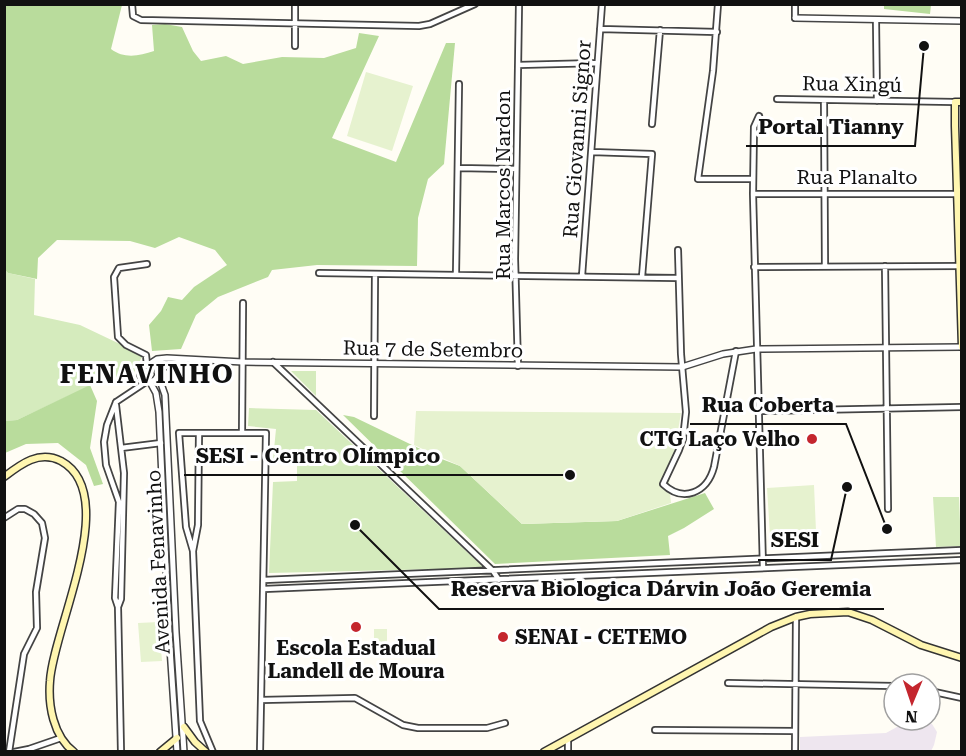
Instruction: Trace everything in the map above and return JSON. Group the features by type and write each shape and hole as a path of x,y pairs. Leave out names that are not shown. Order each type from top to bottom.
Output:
{"main road":[{"path":"958,102 962,347"},
{"path":"4,477 21,464 34,458 45,457 56,459 73,469 83,488 86,509 81,560 56,647 50,680 51,709 61,738 74,752"},
{"path":"544,752 771,627 796,617 839,611 859,614 921,645 962,658"},
{"path":"184,727 206,752"},
{"path":"160,752 177,738"}],"street":[{"path":"132,4 133,16 141,20 419,26 430,24 475,4"},
{"path":"295,4 296,46"},
{"name":"Rua Marcos Nardon","path":"518,366 516,169 519,4"},
{"name":"Rua Giovanni Signor","path":"582,276 602,4"},
{"path":"718,4 717,32 698,179 753,179"},
{"path":"795,4 795,18 962,21"},
{"path":"876,20 877,101"},
{"path":"600,29 717,32"},
{"path":"652,124 660,30"},
{"path":"519,65 597,63"},
{"path":"456,274 459,84"},
{"name":"Rua Xingú","path":"777,99 958,102"},
{"path":"824,100 825,266"},
{"path":"759,116 754,127 753,194 763,568"},
{"path":"592,152 652,154 642,277"},
{"path":"458,168 516,169"},
{"name":"Rua Planalto","path":"753,194 959,194"},
{"path":"678,250 682,367 686,398 685,426 679,450 663,484 672,493 696,491 708,483 714,467 736,351"},
{"path":"147,264 119,268 114,277 118,337 126,345 146,355 147,365"},
{"path":"885,266 888,509"},
{"path":"754,267 960,266"},
{"path":"320,273 678,278"},
{"path":"374,416 375,274"},
{"path":"242,433 243,303"},
{"name":"Rua 7 de Setembro","path":"147,365 157,359 184,359 243,362 682,367 736,351 962,347"},
{"name":"Rua 7 de Setembro","path":"157,371 184,359"},
{"path":"273,362 499,580"},
{"path":"121,752 118,608 115,598 119,502 106,465 104,452 107,425 116,402 155,380 157,371 153,366 147,365"},
{"path":"147,365 140,372 141,378 148,382"},
{"name":"Avenida Fenavinho","path":"157,371 165,395 160,443 177,752"},
{"name":"Avenida Fenavinho","path":"148,382 156,393 163,428 171,509 184,752"},
{"path":"116,402 125,502 121,598 118,608"},
{"path":"758,411 962,407"},
{"path":"199,433 198,525 193,551 200,721 213,752"},
{"path":"193,551 186,527 179,434 266,433 260,752"},
{"path":"121,448 160,443"},
{"path":"4,518 18,509 25,509 34,514 42,523 45,538 36,592 37,628 24,654 11,752 29,749 61,738"},
{"path":"163,510 171,509"},
{"path":"264,580 493,572 962,550"},
{"path":"165,552 172,551"},
{"path":"902,552 903,562"},
{"path":"818,557 819,565"},
{"path":"264,589 962,560"},
{"path":"661,564 662,573"},
{"path":"399,575 400,584"},
{"path":"368,576 369,585"},
{"path":"167,592 174,592"},
{"path":"795,752 796,617"},
{"path":"169,633 176,632"},
{"path":"172,674 180,673"},
{"path":"728,683 882,686"},
{"path":"942,694 962,698"},
{"path":"261,700 355,698 410,728 487,728 505,723"},
{"path":"176,716 183,715"},
{"path":"655,730 795,731"},
{"path":"568,739 568,752"}],"shaded area":[{"path":"937,732 931,751 800,751 800,737"}],"green space":[{"path":"884,4 931,5 930,14 884,9"},
{"path":"4,5 122,5 111,49 126,55 154,51 152,25 165,24 182,27 193,51 201,61 226,56 243,64 282,57 324,58 356,48 359,33 379,36 332,138 396,162 446,43 455,43 444,164 428,179 418,218 417,266 317,265 272,270 268,277 218,297 196,315 181,349 152,351 149,325 161,311 168,297 182,300 194,287 227,265 215,250 179,237 155,248 130,241 57,240 38,258 37,279 8,273 4,269"},
{"path":"366,72 413,86 392,151 347,136"},
{"path":"4,269 8,273 35,279 34,315 80,325 143,355 129,382 111,376 17,420 5,421"},
{"path":"291,371 316,371 316,396"},
{"path":"90,385 97,401 90,448 103,484 94,486 86,465 58,443 26,444 5,453 5,421 17,420"},
{"path":"249,408 316,410 484,568 269,573 273,482 297,481 297,462 273,460 276,429 248,426"},
{"path":"416,411 681,413 669,484 671,503 617,521 522,524 460,466 414,445"},
{"path":"343,415 354,417 460,466 522,524 617,521 705,493 714,509 668,536 670,555 495,564"},
{"path":"814,485 816,531 770,535 767,488"},
{"path":"933,497 959,497 961,546 936,547"},
{"path":"159,622 162,661 141,662 138,623"},
{"path":"374,629 387,629 387,649 374,649"}],"place":[{"name":"Portal Tianny","path":"924,46"},
{"name":"CTG Laço Velho","path":"812,439"},
{"name":"SESI - Centro Olímpico","path":"570,475"},
{"name":"SESI","path":"847,487"},
{"name":"Reserva Biologica Dárvin João Geremia","path":"355,525"},
{"name":"Rua Coberta","path":"887,529"},
{"name":"Escola Estadual Landell de Moura","path":"356,627"},
{"name":"SENAI - CETEMO","path":"503,637"}],"district":[{"name":"FENAVINHO","path":"147,374"}]}
